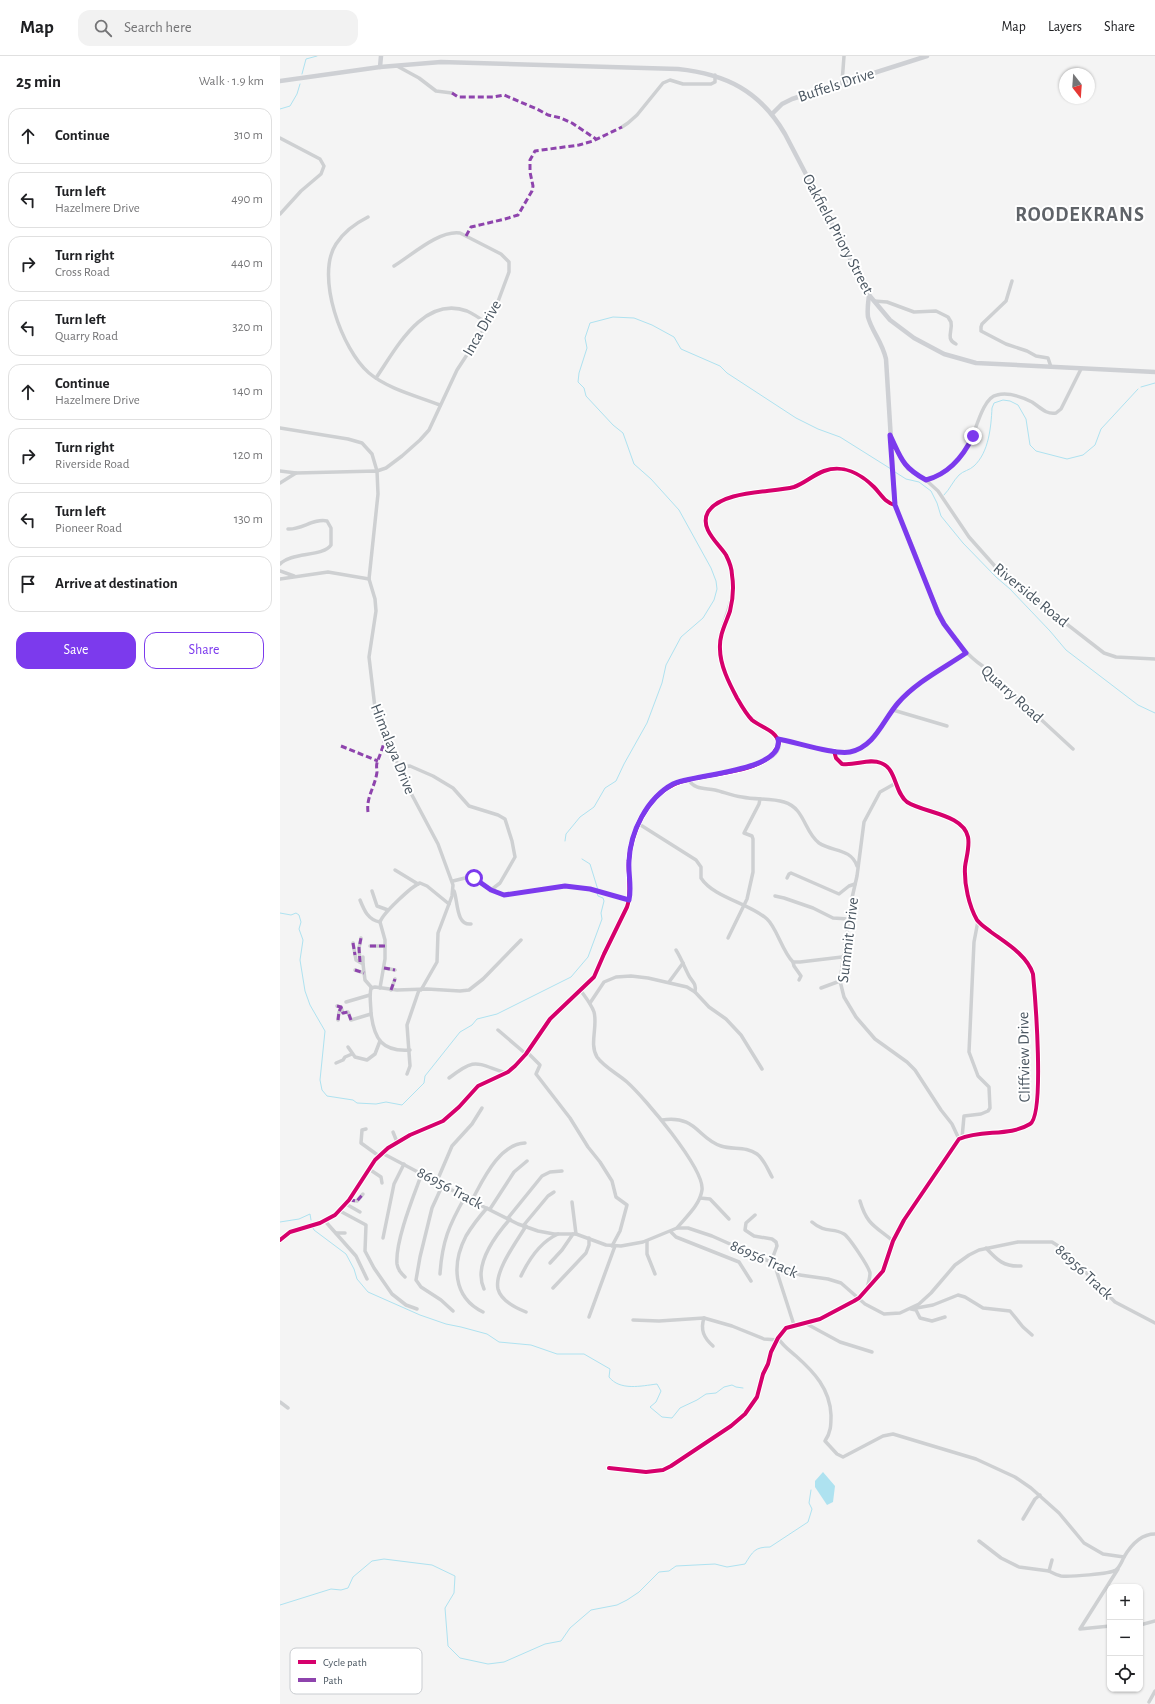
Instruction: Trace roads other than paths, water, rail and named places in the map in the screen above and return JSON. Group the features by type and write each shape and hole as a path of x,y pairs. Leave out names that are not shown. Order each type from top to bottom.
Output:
{"street":[{"path":"380,67 381,56"},
{"path":"842,83 844,56"},
{"name":"Buffels Drive","path":"772,114 782,104 792,99 927,56"},
{"name":"Oakfield Priory Street","path":"280,81 380,67 441,62 617,66 678,69 715,75 734,83 745,90 772,114 785,134 869,295 890,320 902,330 928,347 944,354 961,360 991,365 1155,372"},
{"path":"398,66 419,78 436,91 452,93"},
{"path":"622,126 637,115 663,83 670,80 683,84 706,85 714,82 715,75"},
{"path":"280,138 320,159 324,166 322,172 301,191 280,214"},
{"path":"368,217 357,223 336,244 327,275 338,322 347,344 360,364 376,378 389,386 440,405"},
{"name":"Inca Drive","path":"377,471 391,464 425,436 457,370 488,324 498,305 509,272 509,262 501,254 460,233 453,232 439,237 394,266"},
{"path":"1012,281 1006,301 982,324 981,331 1006,344 1027,351 1036,356 1048,358 1051,367"},
{"path":"869,295 869,320 881,341 886,358 895,505 887,502 877,490 854,472 835,469 824,471 794,487 728,498 719,502 708,513 706,524 726,556 732,574 732,598 720,641 721,658 733,691 744,710 752,719 771,732 778,739 834,751 850,752 865,744 884,726 893,710 908,694 966,653"},
{"path":"874,301 887,302 914,312 931,310 944,315 951,322 950,338 952,342 956,344"},
{"path":"376,378 406,335 429,314 441,309 461,309 470,312 488,324"},
{"path":"926,480 945,473 968,448 985,406 992,397 998,394 1014,396 1031,402 1046,412 1056,413 1061,409 1081,368"},
{"name":"Himalaya Drive","path":"280,428 356,440 370,450 377,471 378,494 369,579 376,612 369,657 371,686 377,716 398,767 408,790 438,844 453,881 453,890 449,904 438,933 437,962 420,990 408,1021 410,1066 407,1074"},
{"name":"Riverside Road","path":"890,435 904,464 913,473 926,480 938,491 969,537 1011,582 1104,653 1116,657 1155,659"},
{"path":"280,471 296,473 377,471"},
{"path":"280,483 296,473"},
{"name":"Quarry Road","path":"895,505 938,613 944,624 966,653 1073,749"},
{"path":"280,564 292,558 325,550 331,545 331,528 327,521 322,520 295,529 288,529"},
{"path":"280,571 296,576"},
{"path":"280,578 328,572 369,579"},
{"path":"893,710 947,726"},
{"path":"280,1240 290,1232 325,1221 340,1211 380,1154 410,1134 442,1121 450,1116 478,1086 506,1073 515,1066 527,1053 550,1019 581,992 594,977 629,900 630,849 644,812 653,800 673,784 688,779 739,770 761,762 774,753 779,743 778,739"},
{"path":"609,1468 646,1472 663,1470 731,1426 745,1414 757,1397 771,1352 786,1328 820,1319 859,1298 867,1290 883,1271 894,1241 904,1220 961,1138 964,1116 985,1113 990,1108 989,1087 978,1076 969,1052 974,942 978,921 974,915 966,883 965,870 968,847 966,832 962,826 951,819 908,802 903,798 889,769 880,762 842,764 836,758 834,751"},
{"path":"398,767 410,766 432,776 453,788 469,806 498,815 504,820 513,845 515,857 500,883 491,890"},
{"path":"688,779 696,787 740,797 784,802 794,807 802,815 816,840 823,846 850,855 857,867"},
{"name":"Summit Drive","path":"896,783 880,792 865,818 863,825 855,884 842,957 840,982 846,1002 856,1017 875,1039 907,1062 915,1070 961,1138"},
{"path":"728,938 747,899 753,865 752,837 744,832 760,804 760,799"},
{"path":"639,824 696,860 701,867 701,878 707,886 744,905 769,922 801,976 799,980"},
{"path":"395,870 418,884 425,884 449,904"},
{"path":"787,878 791,872 839,894 849,886 855,884"},
{"path":"453,881 465,878 474,878 491,890 507,895 558,886 573,887 629,900"},
{"path":"380,988 384,968 385,946 380,922 388,910 418,884"},
{"path":"453,890 457,899 461,920 465,923 471,924"},
{"path":"372,891 377,906 388,910"},
{"path":"775,896 813,908 832,918 848,920"},
{"path":"360,900 368,916 380,922"},
{"name":"Cliffview Drive","path":"961,1138 974,1134 1004,1132 1030,1124 1035,1118 1039,1089 1033,974 1031,967 1021,955 978,921"},
{"path":"361,938 359,948 361,963 365,980 372,988 391,990 460,991 469,990 483,979 521,940"},
{"path":"353,943 356,960 361,963"},
{"path":"370,946 385,946"},
{"path":"676,950 689,976 694,982 695,992"},
{"path":"361,963 363,957"},
{"path":"793,962 842,957"},
{"path":"670,982 683,963"},
{"path":"384,968 395,970"},
{"path":"355,970 364,973"},
{"path":"590,1003 604,982 616,977 631,976 670,982 687,987 695,992 709,1007 726,1019 741,1035 762,1070"},
{"path":"391,990 396,979"},
{"path":"821,988 840,982"},
{"path":"372,988 370,995 374,1032 380,1041 391,1049 410,1050"},
{"path":"581,992 590,1003 595,1017 594,1048 597,1057 630,1085 662,1120 691,1161 701,1179 703,1188 700,1198 677,1228"},
{"path":"346,1002 370,995"},
{"path":"338,1020 339,1006 343,1013 348,1012 351,1020 371,1014"},
{"path":"498,1030 540,1065 536,1074 538,1078 547,1087 570,1118 588,1147 600,1162 612,1181 616,1197 627,1205 620,1231 613,1246 589,1317"},
{"path":"348,1047 352,1054 360,1059 369,1059 375,1054 380,1041"},
{"path":"336,1063 352,1054"},
{"path":"449,1078 468,1064 474,1063 506,1073"},
{"path":"437,1181 442,1166 452,1146 472,1124 482,1108"},
{"path":"662,1120 675,1119 684,1121 694,1126 716,1144 754,1152 761,1157 772,1177"},
{"name":"86956 Track","path":"366,1129 362,1130 361,1143 509,1219 545,1233 574,1234 613,1246 634,1245 671,1232 677,1228 688,1228 712,1236 806,1277 828,1279 841,1283 872,1309 884,1314 900,1313 911,1308 931,1293 950,1270 969,1255 986,1248 1018,1242 1044,1242 1057,1245 1115,1302 1155,1323"},
{"path":"393,1132 398,1142"},
{"path":"472,1200 486,1174 498,1158 516,1144 525,1143"},
{"path":"483,1312 473,1306 462,1293 457,1283 460,1252 473,1225 488,1208 514,1172 528,1161"},
{"path":"383,1238 394,1184 404,1164"},
{"path":"369,1169 381,1177 382,1183"},
{"path":"484,1289 480,1278 484,1261 497,1234 542,1176 550,1172 562,1171"},
{"path":"405,1277 398,1269 398,1254 407,1215 422,1173"},
{"path":"442,1184 432,1208 416,1280 421,1287 441,1300 453,1311"},
{"path":"526,1312 510,1304 500,1294 498,1285 503,1264 510,1250 525,1226 548,1196 554,1192"},
{"path":"349,1200 357,1201 363,1194"},
{"path":"440,1274 444,1241 454,1216 465,1197"},
{"path":"700,1198 710,1199 729,1219"},
{"path":"860,1201 864,1214 870,1223 894,1241"},
{"path":"550,1263 564,1248 574,1234 572,1202"},
{"path":"346,1204 360,1212"},
{"path":"340,1211 366,1225 365,1251 374,1268 392,1294 406,1305 417,1309"},
{"path":"755,1215 746,1223 745,1230 754,1236 772,1239 776,1242 777,1246 773,1262 794,1325"},
{"path":"325,1221 356,1256 367,1279"},
{"path":"812,1222 824,1230 842,1233 848,1237 870,1272 867,1290"},
{"path":"671,1232 676,1237 738,1262 751,1281"},
{"path":"335,1233 345,1233"},
{"path":"521,1276 532,1256 549,1239 559,1234"},
{"path":"553,1288 586,1253 589,1245 589,1238"},
{"path":"647,1241 647,1254 655,1274"},
{"path":"986,1248 1004,1264 1012,1267 1021,1266"},
{"path":"911,1308 933,1305 956,1295 962,1295 983,1308 1010,1311 1022,1327 1032,1335"},
{"path":"911,1308 916,1310 920,1318 932,1321 945,1317"},
{"path":"633,1320 659,1321 704,1318 732,1326 764,1339 778,1339"},
{"path":"704,1318 702,1325 703,1332 707,1341 713,1346"},
{"path":"805,1323 840,1342 872,1352"},
{"path":"778,1339 819,1380 828,1395 830,1403 831,1430 825,1441 837,1454 843,1457 883,1436 893,1434 976,1459 1015,1477 1031,1488 1064,1518 1084,1543 1103,1554 1124,1557"},
{"path":"280,1402 288,1408"},
{"path":"1023,1519 1035,1499 1040,1495"},
{"path":"1107,1626 1080,1629 1124,1557 1136,1542 1143,1537 1155,1534"},
{"path":"979,1541 1001,1558 1019,1567 1049,1571 1062,1576 1087,1575 1114,1571 1121,1563"},
{"path":"1049,1571 1052,1560"},
{"path":"1143,1624 1155,1621"},
{"path":"1149,1702 1155,1691"}],"water":[{"path":"823,1472 835,1486 833,1502 827,1505 815,1487 815,1481"}],"waterway":[{"path":"302,74 306,59 317,56"},
{"path":"280,109 290,106 297,94 300,84"},
{"path":"565,841 566,834 580,817 594,807 605,788 616,781 647,723 662,683 666,665 681,637 703,618 714,600 717,589 716,581 711,568 679,510 651,479 634,464 623,433 613,425 586,396 584,388 578,382 579,373 587,348 585,338 590,323 613,317 634,318 652,325 674,337 681,349 720,366 727,373 796,418 818,429 840,437 891,469"},
{"path":"1141,387 1155,383"},
{"path":"944,495 959,475 962,472 971,469 983,454 988,439 994,403 1003,400 1010,401 1018,405 1026,419 1030,445 1036,451 1067,459 1083,455 1095,445 1101,429 1138,389"},
{"path":"895,472 906,479 919,482 931,491 941,516 963,543 996,577 1010,589 1066,650 1138,705 1155,713"},
{"path":"582,859 590,864 598,890"},
{"path":"280,913 291,915 296,913 299,915 301,922 299,929 303,940 300,960 305,991 310,1005 325,1031 320,1080 322,1090 327,1096 353,1100 357,1103 376,1104 386,1102 402,1105 424,1083 425,1076 460,1032 472,1025 477,1019 497,1014 571,977 588,957 602,919 601,913 604,901 603,898 598,896 597,893"},
{"path":"280,1222 299,1219 310,1214 311,1220"},
{"path":"313,1228 346,1254 354,1269 357,1279 368,1292 420,1315 446,1324 487,1334 499,1342 531,1345 557,1354 584,1354 610,1369 609,1377 625,1386 657,1384 661,1391 656,1402 650,1407 662,1417 672,1418 680,1408 706,1394 716,1393 724,1387 732,1385 743,1388"},
{"path":"280,1605 331,1589 341,1590 348,1588 353,1577 372,1561 384,1559 432,1565 455,1576 454,1593 445,1608 448,1646 460,1658 488,1664 504,1662 545,1644 561,1641 570,1628 591,1610 617,1605 627,1600 639,1592 659,1572 669,1571 676,1566 715,1564 727,1567 745,1564 755,1551 761,1548 770,1547 808,1522 812,1509 809,1503 811,1490"}],"district":[{"name":"ROODEKRANS","path":"1080,215"}]}
